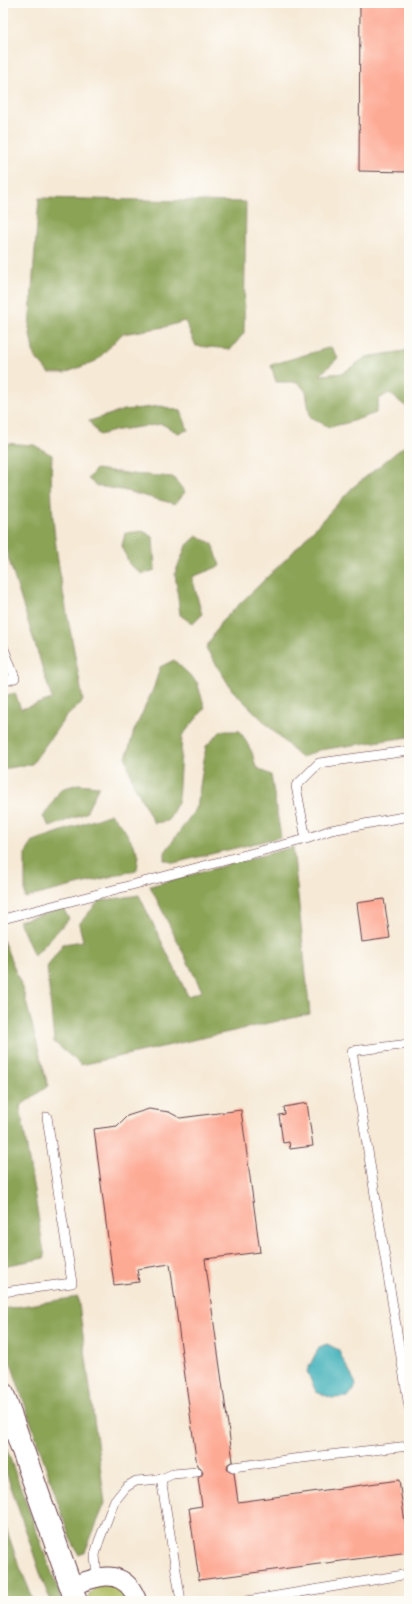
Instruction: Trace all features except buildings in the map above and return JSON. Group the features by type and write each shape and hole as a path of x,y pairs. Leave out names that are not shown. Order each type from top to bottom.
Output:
{"street":[{"path":"3,1394 74,1594 97,1577 113,1576 127,1583 136,1596 137,1601"}],"lane":[{"path":"3,646 15,678 3,682"},
{"path":"306,839 296,786 320,763 409,751"},
{"path":"3,918 306,839 331,830 409,816"},
{"path":"409,1044 352,1051 409,1407"},
{"path":"3,1292 72,1283 47,1117"},
{"path":"233,1467 409,1446"},
{"path":"97,1577 95,1555 99,1541 114,1502 126,1486 136,1481 161,1479 173,1474 197,1472"},
{"path":"161,1479 182,1601"},
{"path":"247,1601 409,1574"}],"green space":[{"path":"39,198 246,202 244,333 231,349 196,346 185,321 165,327 122,334 96,361 65,373 49,373 34,356 29,328"},
{"path":"331,347 338,358 320,375 343,373 366,357 409,349 409,409 389,393 379,399 376,413 347,423 329,427 310,417 306,392 298,382 276,382 271,365"},
{"path":"161,406 181,411 188,430 178,433 162,424 118,430 99,435 89,421 124,410"},
{"path":"3,443 34,445 52,455 51,486 56,547 83,701 65,718 32,764 3,769 3,696 15,693 21,709 52,699 3,541"},
{"path":"403,447 409,447 409,737 319,750 301,758 232,690 206,648 221,622 291,554 352,488"},
{"path":"96,469 132,474 173,477 185,492 175,504 122,490 97,486 88,479"},
{"path":"143,531 153,537 155,570 142,574 129,564 122,546 125,533"},
{"path":"197,536 213,544 220,566 192,577 202,615 193,624 180,615 175,573 186,546"},
{"path":"174,660 197,682 205,708 182,736 178,802 168,821 154,823 133,783 126,758 134,731 154,687 160,667"},
{"path":"221,731 240,731 252,752 256,767 271,775 281,837 174,863 165,860 165,852 197,807 206,746"},
{"path":"78,784 99,786 86,813 50,827 43,817 61,789"},
{"path":"111,814 123,827 139,855 137,870 25,898 25,854 33,841"},
{"path":"293,847 310,1014 81,1065 54,1042 47,967 63,944 83,941 79,924 99,901 139,895 188,996 202,991 150,886"},
{"path":"63,908 69,919 34,956 19,921"},
{"path":"3,940 23,990 48,1086 20,1106 45,1258 3,1266"},
{"path":"78,1297 105,1503 85,1552 79,1555 70,1538 3,1340 3,1309"},
{"path":"3,1439 62,1601 51,1601 44,1585 3,1463"},
{"path":"3,1519 17,1560 34,1601 3,1601"},
{"path":"103,1583 124,1593 129,1601 87,1601 92,1590"}],"water":[{"path":"327,1344 339,1350 355,1382 356,1386 348,1397 332,1398 316,1392 307,1371 319,1347"}]}
